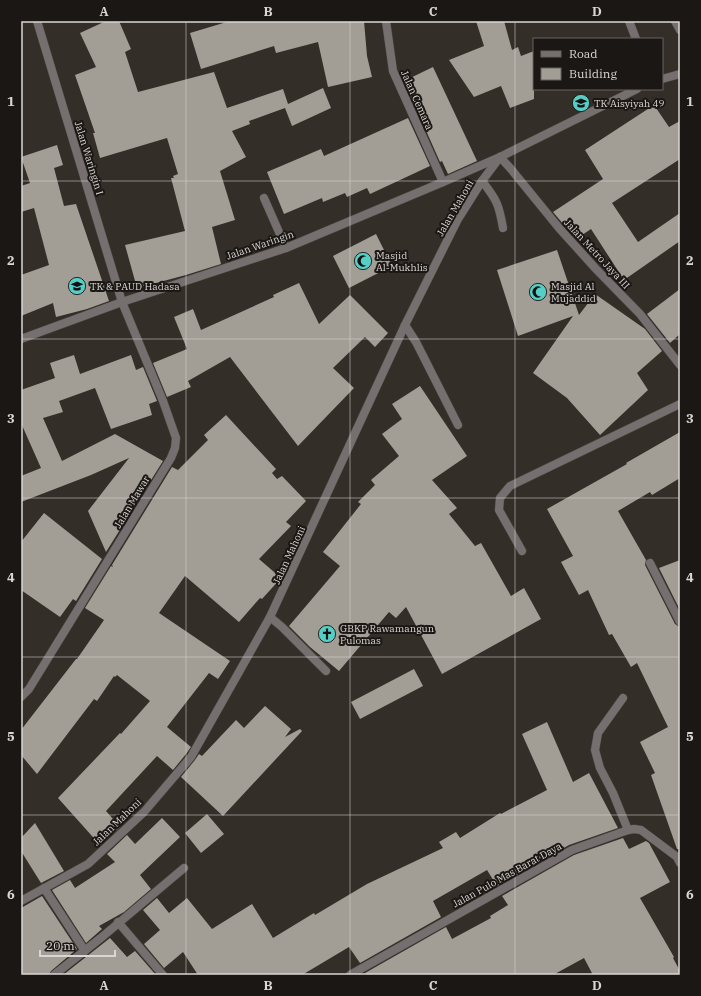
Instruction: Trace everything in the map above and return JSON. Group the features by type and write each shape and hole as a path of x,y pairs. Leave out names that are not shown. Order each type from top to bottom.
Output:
{"street":[{"name":"Jalan Waringin I","path":"37,21 122,302"},
{"name":"Jalan Cemara","path":"386,21 393,71 443,182"},
{"path":"629,21 636,38"},
{"path":"675,21 680,30"},
{"path":"663,79 680,74"},
{"name":"Jalan Waringin","path":"21,339 122,302 286,248 500,157 635,90"},
{"name":"Jalan Mahoni","path":"21,901 88,864 144,812 191,757 270,617 405,325 458,219 482,181 500,157"},
{"name":"Jalan Metro Jaya III","path":"500,157 559,228 640,314 680,365"},
{"path":"482,181 500,208 503,228"},
{"path":"264,198 286,248"},
{"name":"Jalan Mawar","path":"21,696 30,689 167,465 175,448 176,438 163,401 122,302"},
{"path":"405,325 416,342 458,425"},
{"path":"522,551 499,510 500,498 510,486 680,404"},
{"path":"650,563 680,622"},
{"path":"270,617 326,671"},
{"path":"623,698 598,733 595,750 600,768 613,793 628,830 641,830 679,858"},
{"name":"Jalan Pulo Mas Barat Daya","path":"350,975 572,850 628,830"},
{"path":"54,975 184,868"},
{"path":"44,888 85,951"},
{"path":"118,922 163,975"}],"building":[{"path":"106,21 119,21 131,49 125,52 138,92 214,72 227,108 283,89 288,104 323,88 331,108 292,126 285,108 249,121 250,124 232,131 246,157 220,171 235,220 212,227 221,264 137,288 125,245 185,231 171,178 174,178 173,176 178,174 167,138 100,158 93,133 95,133 75,75 96,67 80,33"},
{"path":"230,21 364,21 367,56 372,77 328,87 318,42 276,53 274,46 201,69 190,33"},
{"path":"476,21 504,21 512,50 518,47 521,56 533,51 534,99 510,108 501,86 474,97 449,60 484,46"},
{"path":"433,67 477,161 448,174 442,161 440,162 404,81"},
{"path":"654,105 669,127 680,121 680,159 612,203 638,242 680,213 680,241 624,280 591,229 576,239 553,212 603,179 585,150"},
{"path":"408,118 430,166 370,194 367,188 347,197 345,193 323,202 322,198 284,214 267,172 321,149 324,156"},
{"path":"57,145 63,165 54,168 64,206 76,204 109,301 87,309 56,317 53,303 21,316 21,275 49,265 34,208 21,212 21,186 30,183 21,157"},
{"name":"Masjid Al-Mukhlis","path":"376,234 392,266 349,288 333,256"},
{"path":"557,250 579,315 595,294 645,329 662,351 637,373 648,390 600,435 567,398 533,373 573,316 518,336 497,270"},
{"path":"299,283 319,324 350,295 388,333 375,347 365,337 333,368 354,388 298,446 230,357 188,381 191,387 167,397 153,363 187,349 174,317 193,309 201,330 274,297 273,295"},
{"path":"680,289 680,334 670,343 647,314"},
{"path":"74,355 80,374 131,355 136,370 143,367 157,401 149,404 152,415 111,429 95,388 59,401 63,412 43,418 62,461 115,434 163,461 106,552 88,511 129,458 91,475 21,502 21,476 41,468 21,423 21,390 55,378 50,363"},
{"path":"420,386 467,456 432,480 457,508 449,514 475,546 481,543 511,596 524,588 541,619 442,674 406,607 396,618 389,612 339,671 310,647 289,626 340,566 323,552 361,504 358,502 375,485 371,480 399,456 382,434 402,419 392,404"},
{"path":"226,415 276,469 272,473 277,479 282,476 306,501 286,522 291,526 259,559 281,578 262,599 260,598 239,622 185,576 159,613 230,661 218,679 209,673 167,727 191,747 173,770 157,756 106,811 120,827 100,845 58,798 120,733 121,734 150,701 117,675 115,677 114,676 97,701 94,699 37,774 21,755 21,730 77,659 104,620 85,608 111,566 113,567 112,565 172,467 178,470 208,440 204,435"},
{"path":"680,432 680,478 652,495 650,492 618,511 646,560 645,565 675,624 680,627 680,849 677,849 651,775 655,773 640,742 668,727 637,663 631,667 612,634 609,635 588,590 579,595 561,562 573,556 547,509"},
{"path":"44,513 102,559 76,601 73,599 60,617 21,590 21,542"},
{"path":"680,560 680,610 659,568"},
{"path":"414,669 423,686 360,719 351,702"},
{"path":"265,706 291,729 285,737 300,729 302,731 223,816 181,777 199,754 202,756 236,720 244,728"},
{"path":"547,722 573,782 589,773 618,828 569,845 497,886 487,870 433,901 441,917 360,963 349,947 302,975 198,975 183,952 164,968 144,944 160,930 143,910 157,898 169,913 187,898 212,929 252,904 273,938 314,913 315,915 367,884 443,848 439,842 456,832 460,838 500,813 501,814 547,790 522,734"},
{"path":"207,814 224,834 201,853 185,833"},
{"path":"162,818 180,837 140,875 151,889 124,912 99,926 102,929 86,943 52,890 70,880 75,888 115,862 107,854 127,835 135,844"},
{"path":"35,823 64,871 41,883 21,851 21,838"},
{"path":"623,838 629,849 646,841 649,843 670,882 640,898 674,957 673,958 680,971 680,975 593,975 584,958 553,975 367,975 365,973 446,927 452,939 491,918 490,916 508,905 502,896 574,855"},
{"path":"42,896 77,949 51,971 49,975 21,975 21,908"},
{"path":"110,938 127,957 135,951 156,975 63,975"}],"place":[{"name":"TK Aisyiyah 49","path":"581,103"},
{"name":"Masjid Al-Mukhlis","path":"363,261"},
{"name":"TK & PAUD Hadasa","path":"77,286"},
{"name":"Masjid Al Mujaddid","path":"538,292"},
{"name":"GBKP Rawamangun Pulomas","path":"327,634"}]}
